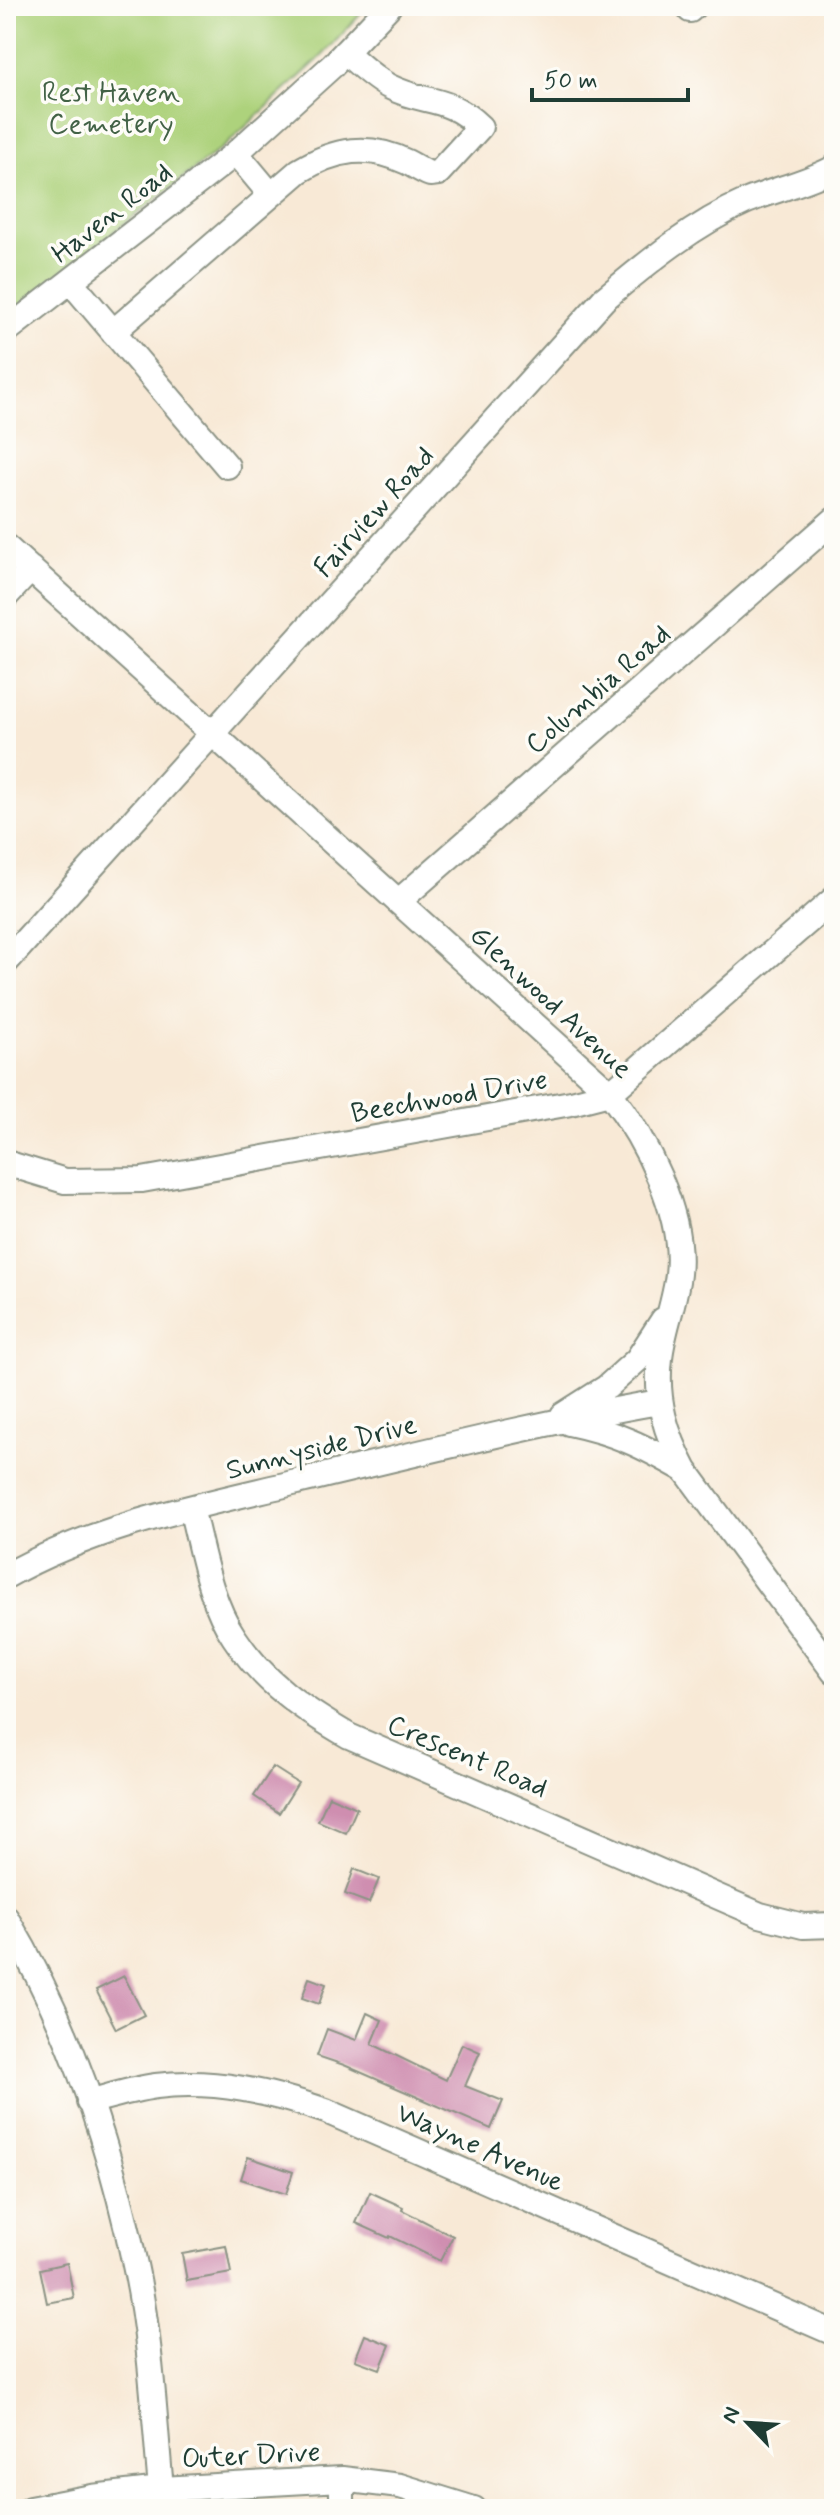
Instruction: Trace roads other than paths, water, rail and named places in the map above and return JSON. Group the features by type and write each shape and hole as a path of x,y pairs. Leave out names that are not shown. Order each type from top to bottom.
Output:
{"street":[{"name":"Haven Road","path":"6,331 236,153 345,52 389,6"},
{"path":"113,332 299,171 318,160 353,149 381,151 430,174 438,173 480,127 450,104 392,88 345,52"},
{"path":"236,153 271,195"},
{"name":"Fairview Road","path":"6,962 604,299 648,261 696,229 747,201 809,181 834,168"},
{"path":"71,282 227,466"},
{"name":"Columbia Road","path":"399,901 834,520"},
{"name":"Glenwood Avenue","path":"6,547 610,1093 629,1119 667,1197 678,1232 678,1273 660,1357 659,1402 668,1439 685,1470 834,1672"},
{"path":"6,596 31,569"},
{"name":"Beechwood Drive","path":"6,1163 65,1181 106,1183 142,1180 571,1103 610,1093 834,899"},
{"path":"555,1420 607,1387 637,1360 671,1309"},
{"name":"Sunnyside Drive","path":"6,1576 91,1538 191,1508 555,1420 659,1402"},
{"path":"555,1420 617,1435 685,1470"},
{"name":"Crescent Road","path":"191,1508 214,1595 233,1636 269,1680 305,1710 349,1736 760,1915 803,1926 834,1925"},
{"path":"6,1918 60,2024 89,2102 135,2265 147,2336 161,2489"},
{"name":"Wayne Avenue","path":"89,2102 154,2087 197,2083 279,2095 326,2111 834,2333"},
{"path":"342,2479 342,2509"},
{"name":"Outer Drive","path":"30,2509 92,2497 161,2489 342,2479 400,2486 474,2509"}],"park label":[{"name":"Rest Haven Cemetery","path":"111,107"}]}
